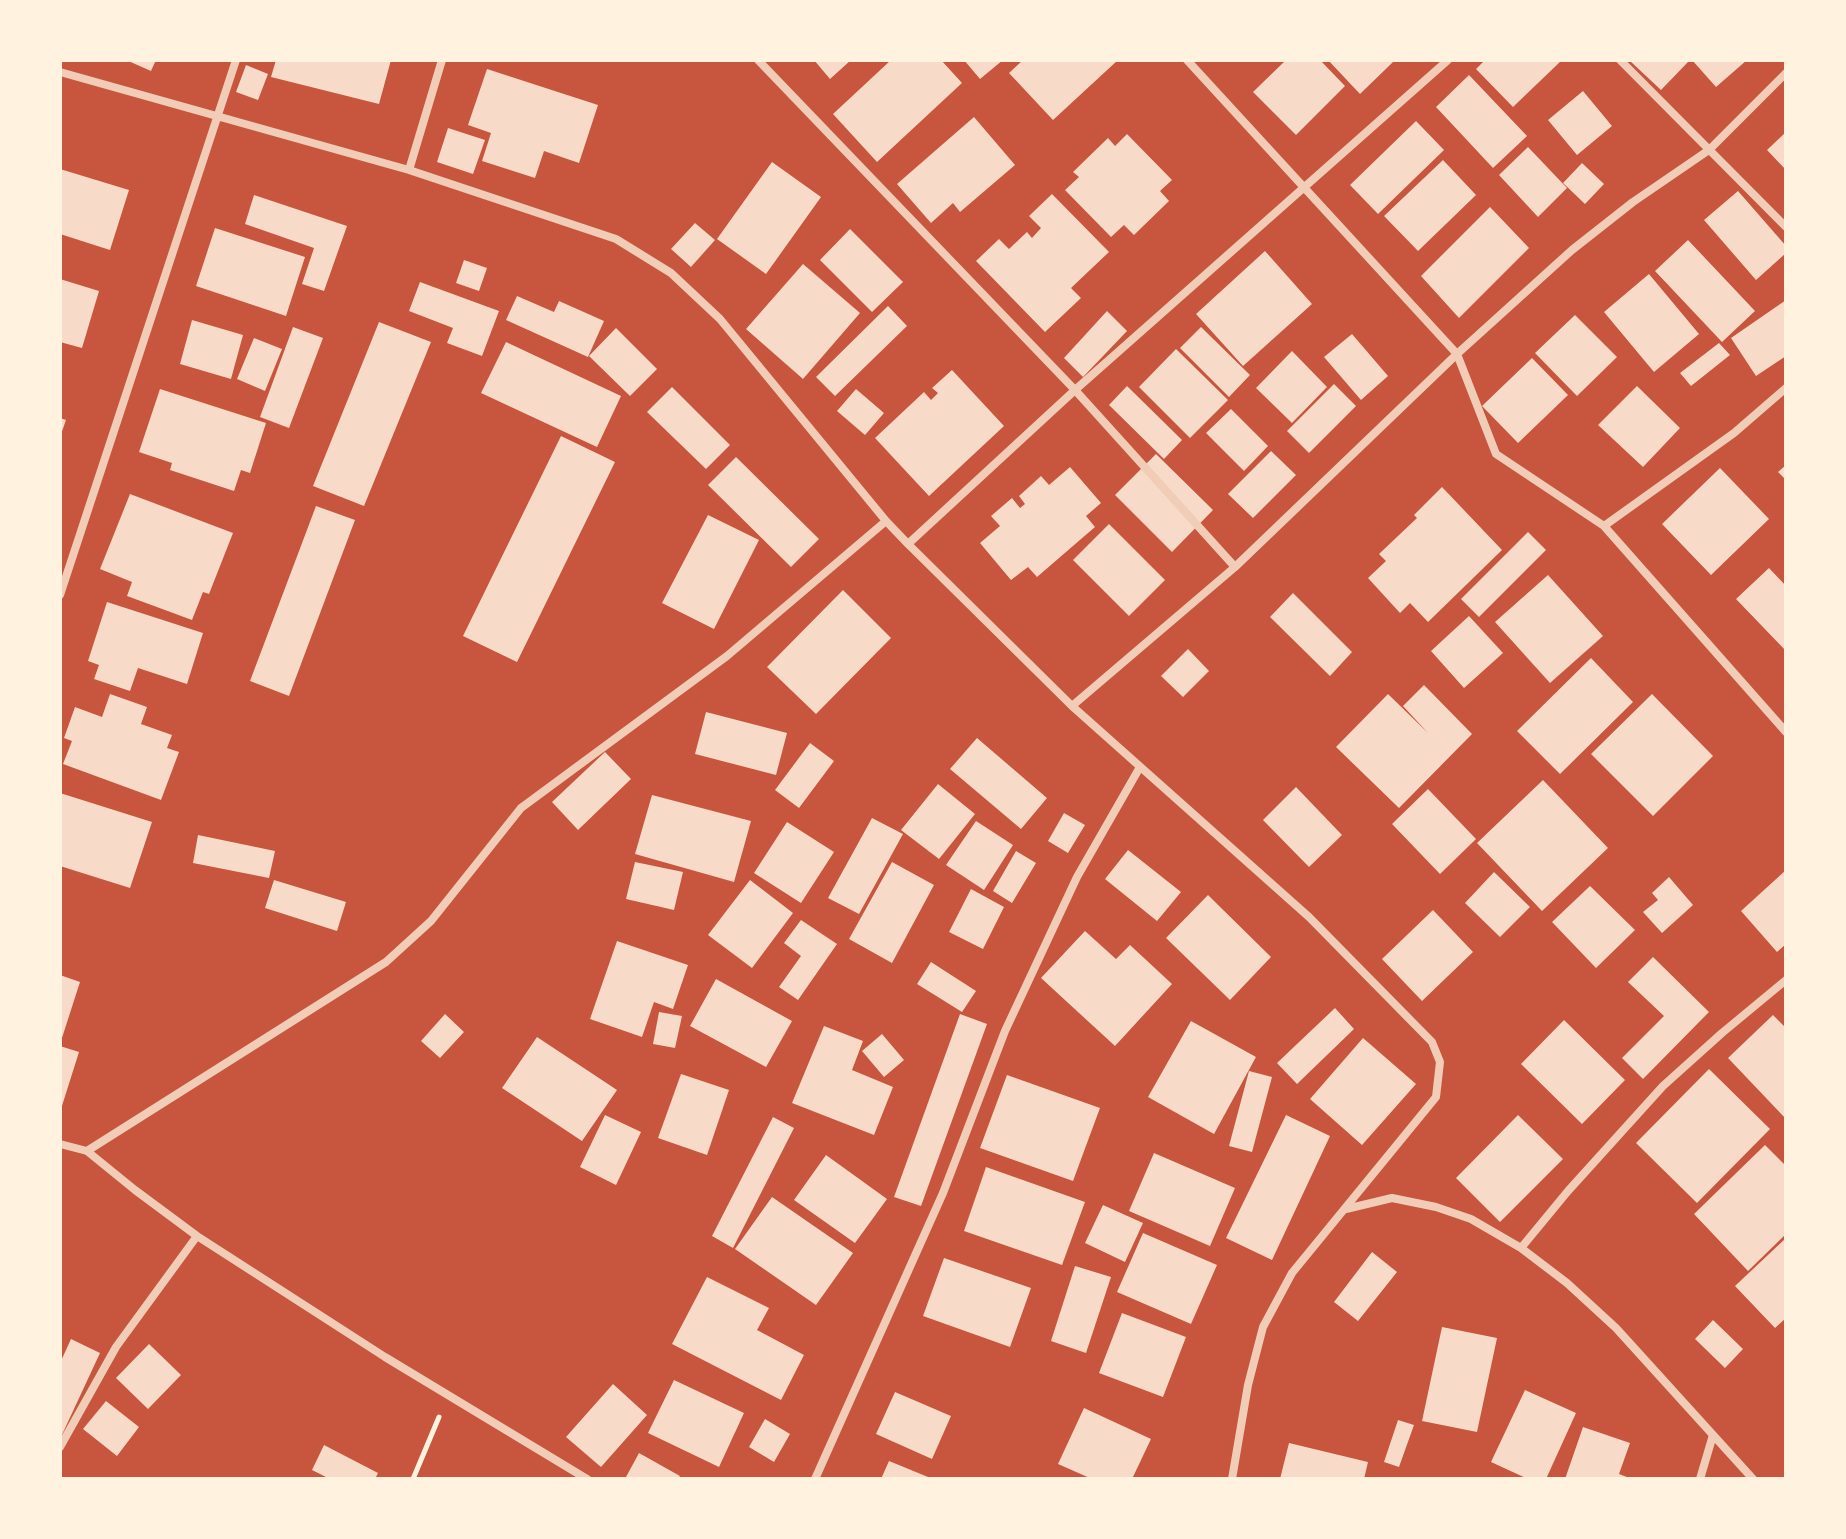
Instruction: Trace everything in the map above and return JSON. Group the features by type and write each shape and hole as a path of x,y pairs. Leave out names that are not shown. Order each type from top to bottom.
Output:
{"street":[{"path":"60,595 236,60"},
{"path":"409,170 442,60"},
{"path":"758,60 1075,390 1235,567"},
{"path":"1187,60 1457,354 1496,454 1604,526 1786,732"},
{"path":"908,544 1075,390 1448,60"},
{"path":"1620,60 1786,227"},
{"path":"60,72 409,170 616,239 671,273 720,319 908,544 1072,706 1309,917 1432,1042 1440,1062 1436,1097 1292,1273 1263,1327 1248,1385 1232,1479"},
{"path":"1072,706 1235,567 1457,354 1572,250 1633,202 1709,150 1786,73"},
{"path":"1604,526 1734,433 1786,388"},
{"path":"87,1151 386,962 431,921 521,808 727,656 886,521"},
{"path":"815,1479 943,1193 1005,1031 1077,877 1140,767"},
{"path":"1521,1248 1663,1086 1786,980"},
{"path":"60,1144 87,1151 197,1236 385,1357 587,1479"},
{"path":"1345,1209 1392,1198 1436,1207 1471,1219 1521,1248 1567,1283 1616,1328 1753,1479"},
{"path":"60,1447 116,1347 197,1236"},
{"path":"1700,1479 1713,1435"}],"path":[{"path":"413,1479 449,1394"}],"building":[{"path":"126,60 156,60 151,71"},
{"path":"276,60 391,60 379,104 271,77"},
{"path":"814,60 851,60 830,79"},
{"path":"891,60 941,60 962,83 877,162 833,114"},
{"path":"964,60 1003,60 980,79"},
{"path":"1023,60 1118,60 1053,120 1009,73"},
{"path":"1286,60 1320,60 1345,86 1296,135 1253,92"},
{"path":"1328,60 1391,60 1393,62 1360,94"},
{"path":"1485,60 1562,60 1513,107 1476,69"},
{"path":"1629,60 1685,60 1688,62 1661,90"},
{"path":"1692,60 1747,60 1716,87"},
{"path":"246,65 268,74 258,100 236,92"},
{"path":"487,69 598,105 579,163 544,151 535,178 482,161 491,133 468,125"},
{"path":"1469,75 1527,136 1493,168 1436,107"},
{"path":"1583,91 1612,126 1577,155 1548,120"},
{"path":"974,117 1015,165 960,212 953,203 931,223 897,184"},
{"path":"1416,121 1444,150 1378,214 1350,185"},
{"path":"448,128 485,140 473,174 437,162"},
{"path":"1786,132 1786,170 1767,150"},
{"path":"1127,134 1172,180 1160,191 1169,201 1134,235 1124,225 1111,237 1065,190 1079,177 1073,172 1108,138 1115,146"},
{"path":"1528,147 1567,188 1538,217 1499,175"},
{"path":"1443,160 1476,195 1418,251 1384,216"},
{"path":"772,162 821,197 766,274 717,239"},
{"path":"1582,163 1604,184 1585,204 1563,183"},
{"path":"60,169 129,190 110,250 60,234"},
{"path":"1738,191 1786,246 1786,253 1756,280 1704,220"},
{"path":"1052,194 1109,252 1071,288 1081,298 1045,332 976,261 999,239 1009,249 1027,232 1032,238 1041,228 1029,216"},
{"path":"254,195 347,226 324,291 302,284 314,248 245,224"},
{"path":"1490,207 1529,248 1459,318 1421,276"},
{"path":"695,223 715,240 691,267 671,249"},
{"path":"215,228 305,257 286,316 196,286"},
{"path":"850,229 903,282 872,312 820,260"},
{"path":"1688,240 1755,311 1722,342 1655,271"},
{"path":"1265,251 1312,304 1243,366 1196,314"},
{"path":"464,260 487,268 479,291 456,283"},
{"path":"803,264 860,313 803,379 746,329"},
{"path":"1649,274 1699,334 1654,372 1604,312"},
{"path":"60,279 99,291 82,348 60,342"},
{"path":"420,282 499,311 482,356 447,343 453,328 409,311"},
{"path":"517,296 554,312 559,301 604,321 588,357 506,320"},
{"path":"1786,300 1786,356 1756,376 1731,338"},
{"path":"888,306 907,326 835,396 816,377"},
{"path":"1107,311 1127,331 1083,377 1064,358"},
{"path":"1575,315 1617,357 1577,396 1535,353"},
{"path":"192,320 243,335 231,379 180,364"},
{"path":"379,322 431,342 364,506 313,486"},
{"path":"293,327 323,338 289,428 260,417"},
{"path":"1201,327 1250,375 1229,397 1180,348"},
{"path":"616,328 657,369 630,396 589,356"},
{"path":"1352,334 1388,376 1361,400 1324,357"},
{"path":"254,338 282,349 265,391 237,379"},
{"path":"506,342 621,396 597,447 481,393"},
{"path":"1719,343 1730,355 1691,386 1680,373"},
{"path":"1176,349 1228,400 1190,438 1139,387"},
{"path":"1292,351 1327,387 1292,423 1256,388"},
{"path":"1532,358 1568,395 1518,443 1482,406"},
{"path":"952,370 1004,426 929,496 875,438 924,392 931,400 938,393 932,388"},
{"path":"1334,384 1356,406 1309,453 1287,431"},
{"path":"1127,386 1182,440 1164,459 1109,405"},
{"path":"1637,386 1680,428 1643,467 1598,425"},
{"path":"672,387 730,445 706,469 647,412"},
{"path":"160,389 266,423 250,473 241,470 234,491 170,470 172,463 139,452"},
{"path":"856,389 884,413 865,435 837,411"},
{"path":"1231,409 1268,446 1244,471 1206,433"},
{"path":"60,418 66,420 60,437"},
{"path":"561,436 615,462 517,662 463,636"},
{"path":"1271,451 1296,475 1253,518 1228,494"},
{"path":"1156,454 1213,510 1172,552 1115,495"},
{"path":"736,457 819,539 791,567 708,485"},
{"path":"1786,465 1786,480 1778,472"},
{"path":"1070,467 1101,503 1086,516 1095,527 1037,577 1028,567 1011,580 980,543 1000,526 991,516 1012,498 1020,508 1025,504 1019,496 1041,476 1049,485"},
{"path":"1720,468 1769,519 1711,575 1662,524"},
{"path":"1442,487 1502,550 1428,622 1410,603 1400,613 1368,578 1386,561 1379,554 1417,518 1414,515"},
{"path":"130,494 233,533 209,594 203,592 192,620 127,596 132,582 100,569"},
{"path":"316,506 355,520 289,696 250,681"},
{"path":"708,515 759,540 714,629 662,603"},
{"path":"1109,524 1165,580 1129,616 1073,560"},
{"path":"1528,532 1546,550 1479,617 1461,599"},
{"path":"1769,568 1786,586 1786,651 1736,599"},
{"path":"1548,575 1603,636 1550,683 1495,622"},
{"path":"843,590 891,638 816,714 767,667"},
{"path":"1293,593 1352,652 1330,676 1270,617"},
{"path":"107,602 203,633 187,684 138,668 130,691 94,679 99,665 88,661"},
{"path":"1469,616 1503,653 1464,688 1431,651"},
{"path":"1188,649 1209,671 1183,697 1161,676"},
{"path":"1591,658 1633,702 1560,774 1517,731"},
{"path":"1424,685 1472,734 1399,808 1336,747 1388,694 1428,733 1403,706"},
{"path":"110,694 147,707 141,724 172,735 167,748 179,752 161,800 63,764 72,741 64,738 75,707 102,717"},
{"path":"1652,694 1713,756 1653,816 1591,754"},
{"path":"706,712 787,733 776,775 695,754"},
{"path":"977,738 1047,798 1021,829 950,769"},
{"path":"810,743 834,761 799,808 775,790"},
{"path":"605,752 631,779 578,830 552,802"},
{"path":"1543,780 1608,848 1542,911 1477,843"},
{"path":"938,784 975,814 939,859 901,830"},
{"path":"1296,787 1342,835 1309,867 1263,820"},
{"path":"1428,789 1476,839 1440,874 1392,824"},
{"path":"60,793 152,822 130,888 60,866"},
{"path":"652,795 751,821 734,882 635,854"},
{"path":"1064,813 1085,825 1068,853 1048,841"},
{"path":"872,818 903,834 859,914 828,898"},
{"path":"976,821 1013,845 984,890 946,865"},
{"path":"787,822 834,852 801,903 754,873"},
{"path":"198,835 275,851 269,878 193,863"},
{"path":"1128,850 1181,892 1157,921 1105,879"},
{"path":"1016,851 1036,863 1012,903 993,891"},
{"path":"635,862 683,872 674,910 626,899"},
{"path":"892,862 934,885 892,963 849,939"},
{"path":"1786,870 1786,944 1777,952 1741,911"},
{"path":"1494,872 1530,907 1500,937 1465,903"},
{"path":"1669,877 1693,905 1662,933 1643,912 1658,900 1652,893"},
{"path":"274,880 346,902 337,931 265,908"},
{"path":"750,880 793,913 752,968 708,935"},
{"path":"1590,886 1635,930 1596,968 1552,922"},
{"path":"971,889 1004,907 983,949 949,932"},
{"path":"1208,895 1271,957 1230,1000 1166,938"},
{"path":"1433,910 1473,952 1422,1001 1382,959"},
{"path":"801,920 837,944 798,1000 779,987 801,956 784,943"},
{"path":"1085,931 1116,959 1130,945 1172,984 1115,1046 1041,978"},
{"path":"617,941 688,965 673,1009 654,1002 642,1037 590,1019"},
{"path":"1653,957 1709,1012 1643,1079 1622,1058 1664,1016 1628,982"},
{"path":"931,962 976,991 962,1012 917,984"},
{"path":"60,975 80,982 61,1041 60,1040"},
{"path":"716,979 792,1021 766,1067 690,1026"},
{"path":"1335,1008 1354,1029 1297,1084 1277,1063"},
{"path":"659,1012 682,1016 675,1048 653,1044"},
{"path":"445,1014 464,1032 440,1058 421,1041"},
{"path":"960,1014 987,1024 921,1206 894,1197"},
{"path":"1773,1015 1786,1028 1786,1119 1728,1058"},
{"path":"1564,1020 1625,1080 1582,1124 1521,1064"},
{"path":"1191,1021 1256,1057 1214,1134 1148,1097"},
{"path":"824,1026 863,1041 852,1070 893,1087 874,1135 792,1103"},
{"path":"882,1034 904,1060 884,1077 862,1051"},
{"path":"537,1037 617,1090 582,1141 502,1088"},
{"path":"1363,1038 1416,1084 1362,1145 1310,1099"},
{"path":"60,1046 79,1052 61,1109 60,1108"},
{"path":"1709,1069 1770,1129 1697,1203 1636,1143"},
{"path":"1249,1071 1272,1077 1252,1152 1229,1146"},
{"path":"681,1074 729,1090 707,1155 658,1138"},
{"path":"1007,1075 1100,1108 1073,1181 980,1148"},
{"path":"605,1115 641,1132 616,1185 580,1167"},
{"path":"1286,1115 1330,1136 1272,1260 1226,1238"},
{"path":"1518,1115 1563,1159 1500,1222 1456,1178"},
{"path":"773,1117 794,1128 733,1248 712,1236"},
{"path":"1765,1145 1786,1166 1786,1234 1748,1271 1694,1214"},
{"path":"1154,1153 1235,1188 1210,1246 1129,1211"},
{"path":"826,1155 887,1199 855,1243 794,1200"},
{"path":"986,1167 1085,1202 1062,1265 964,1231"},
{"path":"772,1197 853,1253 816,1305 735,1249"},
{"path":"1103,1205 1143,1223 1125,1262 1085,1243"},
{"path":"1143,1233 1217,1265 1191,1324 1117,1292"},
{"path":"1786,1238 1786,1318 1775,1328 1735,1286"},
{"path":"1372,1252 1397,1272 1358,1321 1334,1302"},
{"path":"944,1258 1031,1288 1010,1347 923,1316"},
{"path":"1075,1266 1111,1277 1086,1353 1051,1341"},
{"path":"707,1277 769,1308 757,1330 804,1355 781,1400 672,1344"},
{"path":"1122,1313 1186,1337 1163,1397 1099,1373"},
{"path":"1713,1320 1743,1349 1725,1368 1695,1339"},
{"path":"1442,1327 1497,1338 1477,1432 1422,1421"},
{"path":"71,1339 100,1353 60,1439 60,1363"},
{"path":"149,1344 181,1375 148,1409 116,1378"},
{"path":"674,1380 744,1413 719,1467 648,1433"},
{"path":"613,1384 647,1415 601,1467 566,1437"},
{"path":"1525,1390 1576,1413 1546,1479 1528,1479 1491,1462"},
{"path":"895,1392 951,1416 932,1459 876,1434"},
{"path":"106,1401 139,1427 117,1456 83,1429"},
{"path":"1084,1408 1151,1439 1132,1479 1092,1479 1058,1464"},
{"path":"765,1419 790,1434 774,1462 749,1447"},
{"path":"1398,1420 1414,1425 1399,1467 1384,1462"},
{"path":"1583,1427 1630,1443 1619,1474 1632,1479 1565,1479"},
{"path":"1289,1443 1368,1462 1364,1479 1280,1479"},
{"path":"324,1445 378,1473 375,1479 330,1479 312,1470"},
{"path":"639,1453 680,1476 678,1479 626,1477"},
{"path":"889,1461 933,1479 881,1479"}]}
